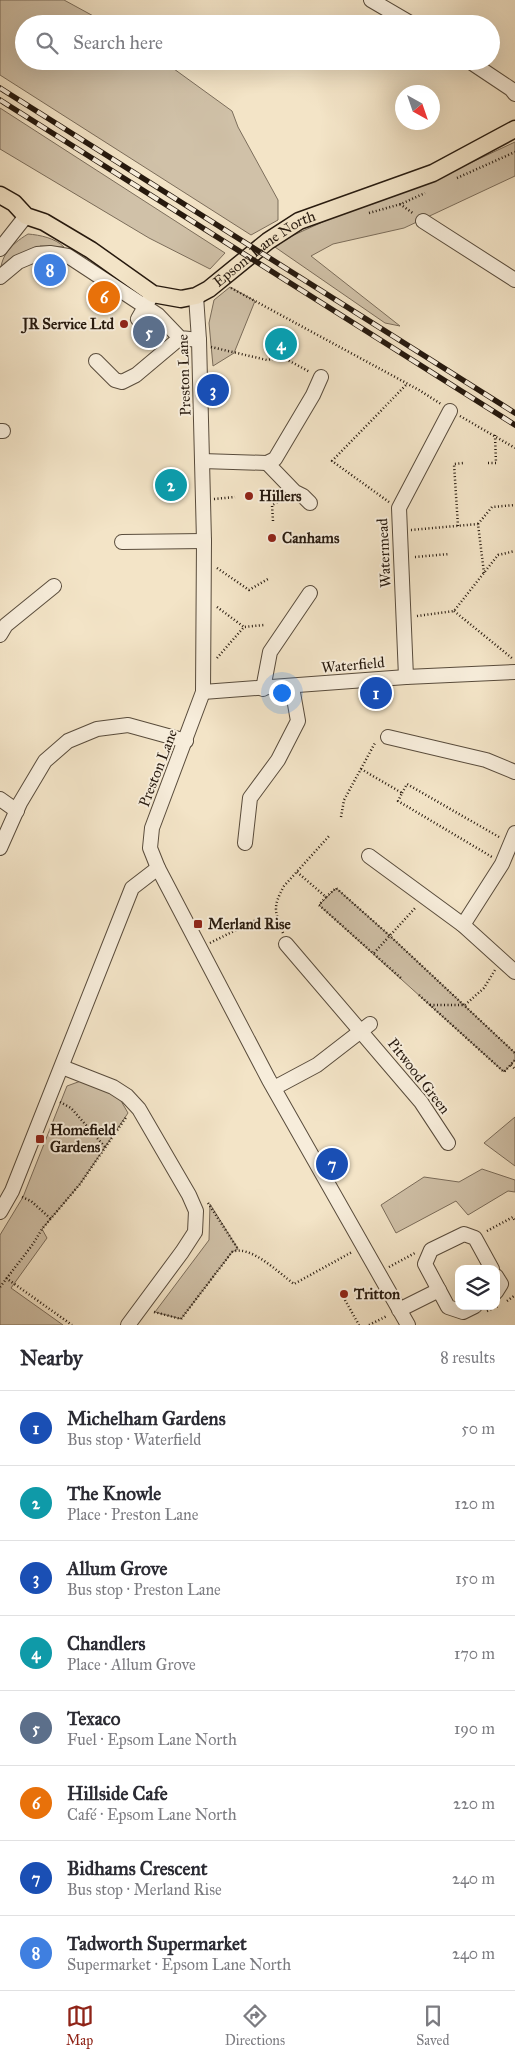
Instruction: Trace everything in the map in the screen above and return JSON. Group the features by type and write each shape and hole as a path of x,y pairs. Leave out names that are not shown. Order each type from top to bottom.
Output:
{"main road":[{"name":"Epsom Lane North","path":"26,216 44,222 91,250 149,300 181,299 196,296 222,280 268,241 299,221 433,173 515,129"},
{"path":"0,195 14,203 26,216"}],"street":[{"path":"371,0 397,15"},
{"path":"482,70 511,89 515,94"},
{"path":"0,249 26,216"},
{"path":"423,222 515,280"},
{"path":"0,277 27,257 50,253 68,256 149,300 158,315 180,338"},
{"name":"Preston Lane","path":"158,868 150,848 152,828 203,692 204,541 199,340 196,296"},
{"path":"145,328 138,319 149,300"},
{"path":"96,361 115,380 122,382 136,375 164,348 180,338 199,340"},
{"path":"202,461 267,462 275,459 313,395 321,377"},
{"name":"Watermead","path":"406,676 399,508 450,410"},
{"path":"267,462 295,492 303,496 310,503"},
{"path":"122,542 204,541"},
{"path":"0,635 6,625 54,586"},
{"path":"263,689 270,652 310,593"},
{"name":"Waterfield","path":"203,692 292,687 513,666"},
{"path":"245,842 250,798 278,760 298,721 292,687"},
{"path":"0,848 17,811 45,761 68,741 97,729 128,725 186,741"},
{"path":"388,736 486,760 515,772"},
{"path":"0,799 17,811"},
{"path":"463,925 502,864 513,839"},
{"path":"369,856 463,925 515,972"},
{"path":"0,1212 12,1191 132,888 158,868 274,1088 364,1245 406,1324"},
{"name":"Pitwood Green","path":"286,944 366,1028 421,1102 448,1143"},
{"path":"274,1088 317,1065 366,1028"},
{"path":"62,1068 113,1087 127,1096 139,1109 189,1195 196,1212 195,1232 128,1325"},
{"path":"455,1309 448,1307 425,1264 431,1250 464,1234 476,1238 490,1265"},
{"path":"399,1310 439,1290"}],"path":[{"path":"387,204 401,204 423,222"},
{"path":"222,280 255,302 407,384 515,448"},
{"path":"199,340 210,347 267,360 282,357 321,377"},
{"path":"399,508 332,461 407,384"},
{"path":"488,463 496,463 495,435"},
{"path":"458,526 454,464 464,463"},
{"path":"203,500 235,497"},
{"path":"400,531 478,524 492,507 514,505"},
{"path":"272,506 273,521"},
{"path":"478,524 484,573"},
{"path":"403,618 454,611 498,555 515,551"},
{"path":"401,558 449,554"},
{"path":"204,560 249,590 268,579"},
{"path":"204,597 244,627"},
{"path":"454,611 513,666"},
{"path":"203,674 244,627 264,624"},
{"path":"340,817 344,800 375,743"},
{"path":"361,768 402,792"},
{"path":"502,864 398,801 407,784 513,839"},
{"path":"286,944 275,910 284,886 330,835"},
{"path":"297,872 326,897"},
{"path":"402,979 319,905 336,888 466,1005 515,1053"},
{"path":"374,953 425,897"},
{"path":"200,948 256,920"},
{"path":"430,1005 466,1005 484,988 502,960"},
{"path":"419,995 504,1072 515,1060"},
{"path":"511,1065 515,1069"},
{"path":"50,1096 71,1108 105,1148"},
{"path":"0,1287 80,1184 135,1105"},
{"path":"12,1191 31,1201 51,1219"},
{"path":"189,1195 210,1204 238,1249"},
{"path":"476,1238 513,1217 515,1221"},
{"path":"140,1309 181,1319 232,1252 238,1249 249,1251 294,1284 364,1245"},
{"path":"6,1278 72,1325"},
{"path":"345,1300 359,1325"},
{"path":"370,1325 399,1310"}],"shaded area":[{"path":"0,0 64,0 92,15 15,15 15,70 175,70 232,111 238,127 278,200 278,220 251,235 0,75"},
{"path":"0,108 225,253 210,269 149,238 0,149"},
{"path":"515,142 515,176 404,228 333,244 311,256 400,326 385,323 272,245 351,209 440,177"},
{"path":"28,234 56,241 64,247 40,246 37,254 0,277 0,270 7,252 16,242"},
{"path":"230,287 255,301 234,353 213,366 209,323 214,300"},
{"path":"336,888 515,1053 515,1060 504,1072 319,905"},
{"path":"89,1078 113,1087 128,1113 80,1184 42,1229 47,1238 11,1288 63,1325 0,1325 0,1235 23,1197 67,1086"},
{"path":"515,1117 515,1166 484,1143"},
{"path":"482,1169 515,1180 515,1192 508,1191 468,1215 456,1201 396,1233 381,1205 424,1177 459,1182"},
{"path":"210,1204 238,1249 232,1252 181,1319 155,1312 209,1240"}],"tunnel":[{"path":"145,328 161,347"}],"railway":[{"path":"0,88 515,413"},
{"path":"0,100 515,425"}],"place":[{"name":"Tadworth Supermarket","path":"50,270"},
{"name":"Hillside Cafe","path":"104,297"},
{"name":"JR Service Ltd","path":"124,324"},
{"name":"Texaco","path":"149,332"},
{"name":"Chandlers","path":"281,344"},
{"name":"Allum Grove","path":"213,390"},
{"name":"The Knowle","path":"171,485"},
{"name":"Hillers","path":"249,496"},
{"name":"Canhams","path":"272,538"},
{"name":"Michelham Gardens","path":"376,693"},
{"name":"Merland Rise","path":"198,924"},
{"name":"Homefield Gardens","path":"40,1139"},
{"name":"Bidhams Crescent","path":"332,1164"},
{"name":"Tritton","path":"344,1294"}]}
